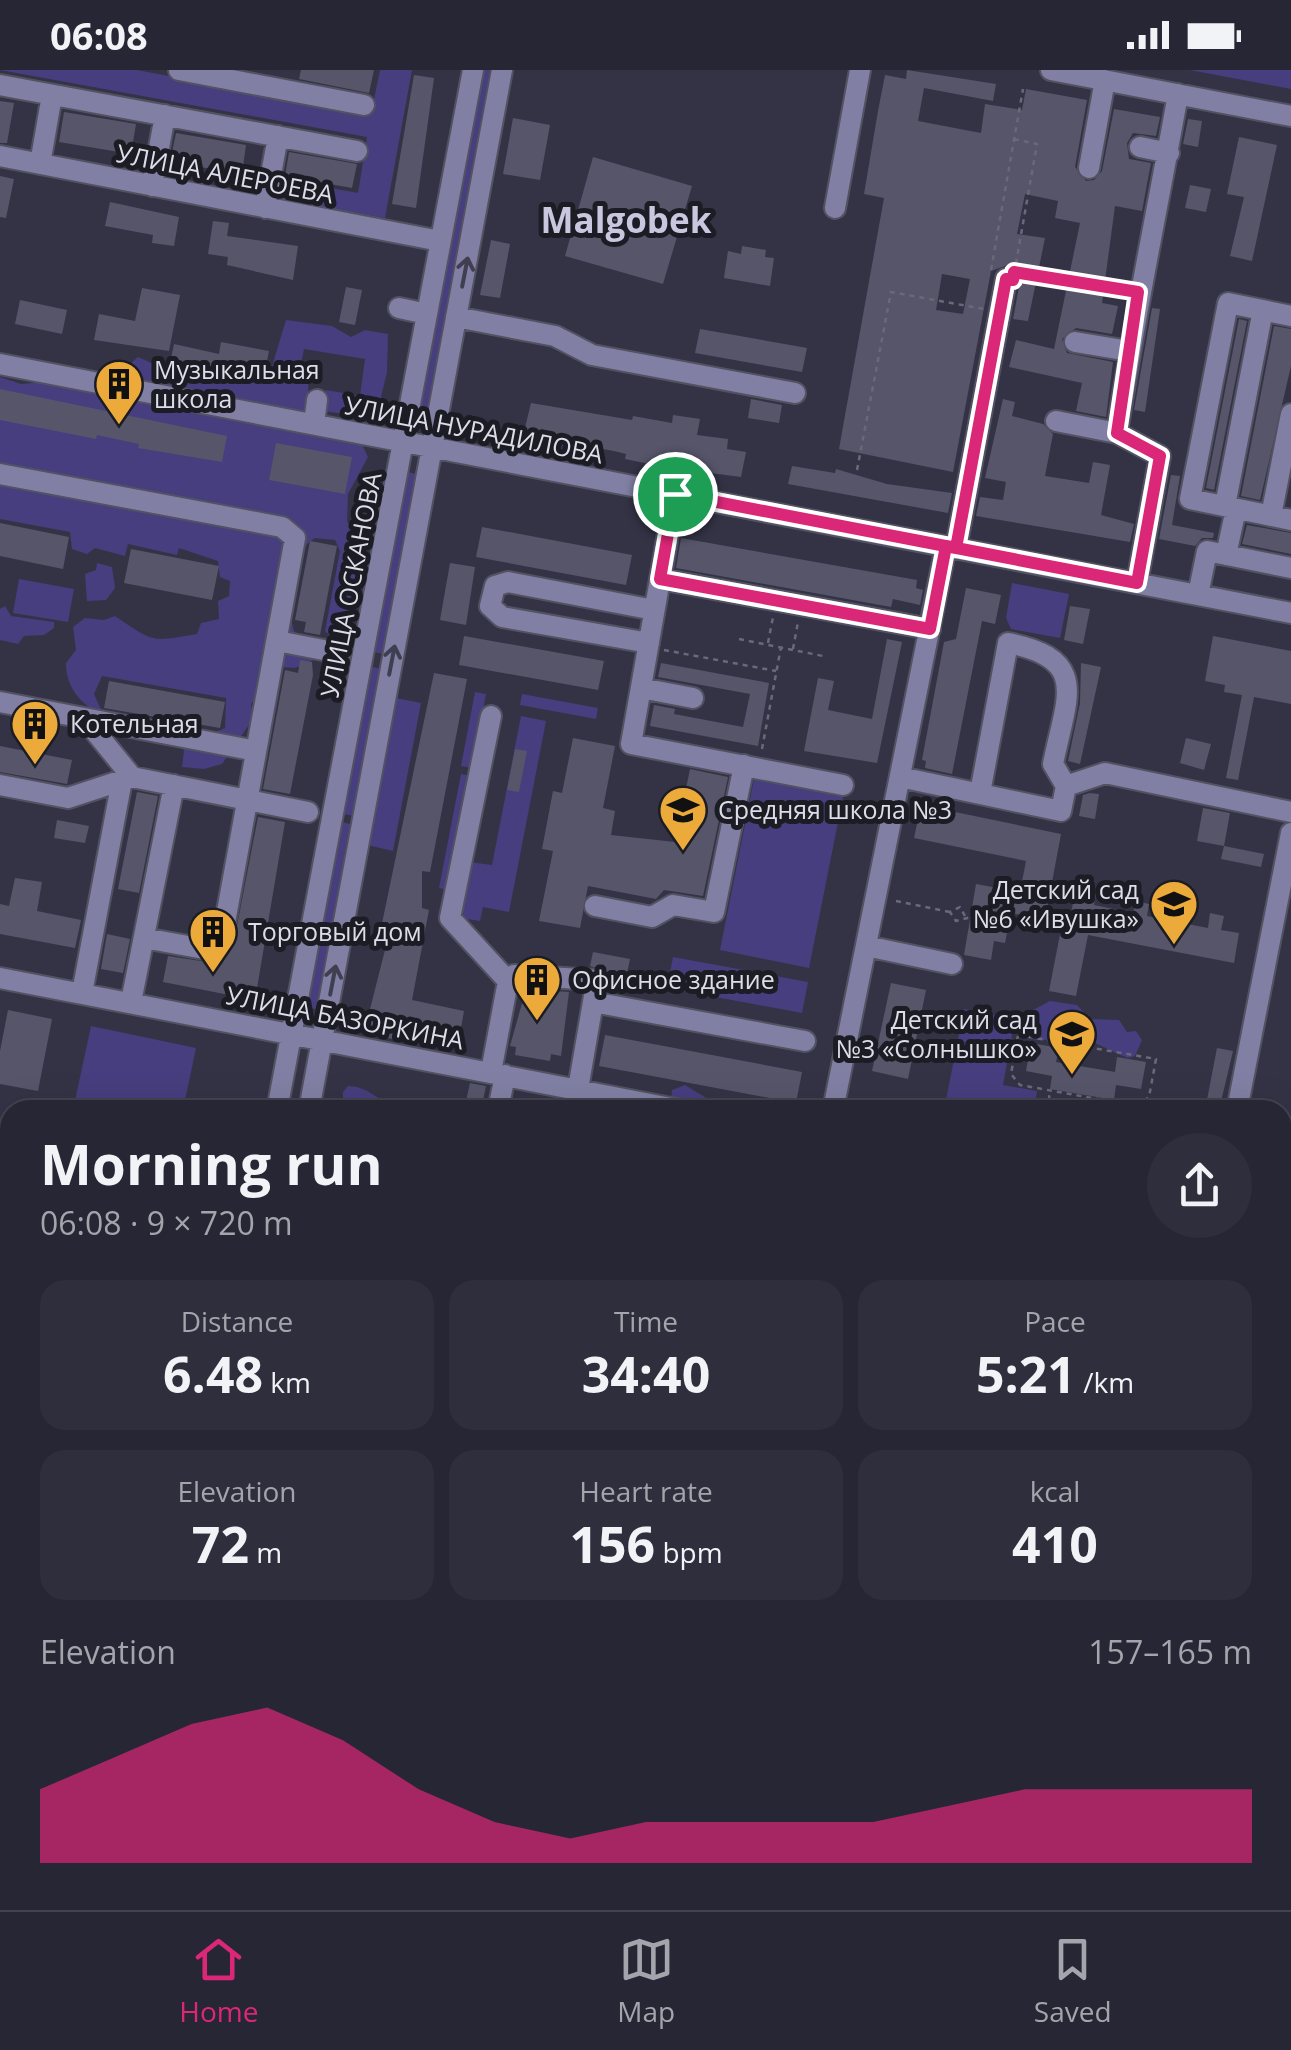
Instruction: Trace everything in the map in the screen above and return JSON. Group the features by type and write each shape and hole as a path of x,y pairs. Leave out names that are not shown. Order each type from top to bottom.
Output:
{"street":[{"path":"179,70 279,79 364,106"},
{"name":"УЛИЦА ОСКАНОВА","path":"280,1100 473,70"},
{"path":"310,1100 502,70"},
{"path":"835,208 860,70"},
{"path":"1051,70 1105,80 1152,79 1178,94 1291,116"},
{"path":"1089,168 1105,80"},
{"path":"0,85 356,150"},
{"path":"1117,433 1138,292 1158,217 1178,94"},
{"path":"40,164 52,95"},
{"path":"152,186 166,116"},
{"path":"264,208 278,136"},
{"path":"1140,147 1169,153"},
{"name":"УЛИЦА АЛЕРОЕВА","path":"0,156 440,241"},
{"path":"835,1100 930,629 1011,276"},
{"path":"1291,316 1228,303 1190,499 1281,518 1291,414"},
{"path":"398,308 426,314"},
{"path":"1226,555 1230,507 1263,310"},
{"path":"456,317 555,336 592,355 796,394"},
{"path":"1076,342 1129,351"},
{"name":"УЛИЦА НУРАДИЛОВА","path":"0,364 1291,613"},
{"path":"314,424 317,400"},
{"path":"1056,421 1117,433 1160,456 1137,583"},
{"path":"0,474 288,530 296,545 224,928 214,926 210,950 144,938"},
{"path":"675,494 631,744 753,760 844,785"},
{"path":"1198,595 1207,552 1291,568"},
{"path":"660,579 930,629"},
{"path":"648,645 502,616 490,606 491,596 495,586 508,582 654,610"},
{"path":"277,641 339,652"},
{"path":"900,777 980,794 1062,811 1066,786 1053,764 1066,690 1062,668 1048,653 1008,643 980,794"},
{"path":"641,688 693,698"},
{"path":"0,702 256,751"},
{"path":"491,716 450,918 508,980"},
{"path":"82,993 127,778 84,718"},
{"path":"595,906 652,916 674,905 714,912 753,760"},
{"path":"1066,786 1105,773 1291,812"},
{"path":"0,785 68,798 127,778 308,812"},
{"path":"131,1002 174,785"},
{"path":"1239,1100 1291,833"},
{"path":"866,946 952,964"},
{"path":"498,1100 508,980 514,975 596,980 578,1089"},
{"name":"УЛИЦА БАЗОРКИНА","path":"0,978 498,1073 612,1100"},
{"path":"593,1002 806,1041"}],"path":[{"path":"1023,89 990,276 1138,292"},
{"path":"1011,276 1037,144 1014,139"},
{"path":"857,470 890,292 1000,312"},
{"path":"768,645 773,615"},
{"path":"793,650 798,621"},
{"path":"740,639 823,656"},
{"path":"648,645 776,671"},
{"path":"753,760 781,648"},
{"path":"889,900 950,912 960,907 965,916"},
{"path":"950,912 956,922 971,917"},
{"path":"1104,1100 1020,1086 1011,1074 1018,1034 1156,1059 1149,1097 1145,1100"},
{"path":"1048,1100 1050,1090"}],"shaded area":[{"path":"0,70 137,70 371,114 380,70 412,70 385,218 272,198 276,178 358,193 367,137"},
{"path":"484,70 490,70 427,410 421,409"},
{"path":"1190,70 1291,70 1291,89"},
{"path":"286,320 332,326 351,337 365,330 388,334 387,372 376,418 323,411 326,390 360,396 365,359 304,349 299,375 308,381 309,408 361,442 368,457 348,494 347,522 367,537 367,563 352,601 352,646 337,643 325,631 340,551 335,540 315,538 300,555 295,568 290,610 295,633 319,652 316,659 295,668 282,667 251,704 253,719 222,764 204,769 182,767 184,751 176,732 186,727 211,734 225,728 226,698 102,676 94,694 104,716 82,701 69,680 66,663 76,650 73,627 85,618 104,620 115,616 154,638 197,634 201,623 219,619 218,601 229,596 230,581 220,577 218,561 179,548 177,555 128,544 125,556 95,548 87,554 72,549 70,532 0,519 0,377 21,384 44,382 48,369 85,370 108,378 120,410 129,405 121,372 138,357 202,381 233,381 270,373"},
{"path":"407,472 417,474 384,654 374,652"},
{"path":"97,563 112,567 115,588 106,600 87,601 85,574 96,570"},
{"path":"19,579 74,589 68,622 13,613"},
{"path":"1012,583 1069,594 1060,638 1011,629 1006,618"},
{"path":"5,606 11,616 54,622 54,628 44,635 24,636 18,644 0,640 0,609"},
{"path":"372,667 382,669 354,816 344,814"},
{"path":"475,692 486,694 472,768 461,766"},
{"path":"522,694 598,708 596,719 520,705"},
{"path":"396,698 421,703 393,851 367,845"},
{"path":"521,716 546,721 509,912 483,907 480,921 467,919 459,909 469,862 492,865"},
{"path":"461,774 471,776 449,890 439,888"},
{"path":"754,779 843,797 809,968 720,950"},
{"path":"342,822 350,824 316,1009 307,1008"},
{"path":"673,957 808,982 802,1013 667,988"},
{"path":"1050,1001 1077,1005 1090,1019 1119,1020 1127,1032 1136,1031 1142,1040 1135,1056 1128,1058 1075,1036 1030,1038 1026,1032 1033,1010"},
{"path":"964,1009 1015,1019 1003,1085 1037,1091 1036,1100 946,1100"},
{"path":"91,1026 196,1048 185,1100 75,1100"},
{"path":"685,1085 710,1100 671,1100 672,1090"},
{"path":"348,1086 355,1087 383,1100 343,1100"}],"building":[{"path":"301,70 374,70 369,93 299,79"},
{"path":"907,70 996,84 993,101 924,88 918,121 981,133 985,104 1022,110 1026,89 1087,100 1075,167 1086,181 1094,180 1102,171 1114,109 1160,117 1156,136 1133,133 1127,143 1129,159 1151,163 1142,211 1115,206 1102,303 1118,306 1112,334 1076,328 1062,339 1067,353 1113,362 1106,417 1076,411 1082,383 1009,367 1016,340 1054,349 1080,223 1055,218 1058,201 1025,194 1017,234 1045,238 1028,321 1013,319 1021,276 1016,269 1008,265 991,271 953,472 839,449 884,198 864,194 878,111 885,75 906,79","holes":["942,274 970,279 963,314 936,310"]},
{"path":"414,75 434,78 416,208 392,204"},
{"path":"0,101 14,103 7,143 0,143"},
{"path":"64,112 136,124 131,154 59,142"},
{"path":"513,118 550,125 540,180 503,174"},
{"path":"1188,119 1202,121 1198,147 1183,144"},
{"path":"176,133 246,145 242,174 170,162"},
{"path":"1239,137 1277,145 1252,261 1230,256 1244,197 1227,194"},
{"path":"289,152 357,164 352,188 285,176"},
{"path":"593,157 692,186 663,284 565,256"},
{"path":"0,176 14,179 6,218 0,217"},
{"path":"1190,185 1211,189 1206,212 1185,208"},
{"path":"110,202 179,217 174,246 152,243 153,235 105,226"},
{"path":"213,221 229,223 227,236 298,246 293,280 227,265 228,257 208,254"},
{"path":"491,240 510,244 500,298 480,295"},
{"path":"742,246 766,250 765,257 774,258 770,286 724,278 728,251 741,254"},
{"path":"346,287 362,290 355,325 339,322"},
{"path":"142,288 180,295 169,351 94,340 99,314 135,321"},
{"path":"20,300 67,310 62,334 15,324"},
{"path":"1152,308 1160,309 1145,412 1134,410"},
{"path":"1239,319 1247,321 1214,490 1206,488"},
{"path":"1274,326 1291,329 1291,366 1260,500 1241,496"},
{"path":"700,329 807,348 802,372 695,353"},
{"path":"221,342 269,351 263,382 170,363 174,344 219,354"},
{"path":"0,389 227,436 222,462 138,448 139,444 97,435 96,439 0,420"},
{"path":"751,399 782,405 779,423 748,418"},
{"path":"1003,399 1015,402 1012,416 1043,424 1053,434 1045,476 1089,483 1093,462 1110,465 1101,515 1134,524 1130,542 976,516 980,497 1003,500 1006,482 985,478"},
{"path":"531,403 632,420 633,416 672,423 673,415 700,419 697,435 728,439 727,449 746,452 741,477 664,467 625,459 626,454 614,451 579,445 578,449 523,436"},
{"path":"276,443 352,457 345,494 269,480"},
{"path":"792,466 835,473 836,469 887,484 952,493 948,513 788,484"},
{"path":"1171,475 1180,476 1172,525 1214,533 1213,538 1202,538 1195,546 1159,539"},
{"path":"0,523 69,537 63,569 0,556"},
{"path":"1247,525 1291,533 1291,554 1242,544"},
{"path":"482,527 632,555 626,585 476,557"},
{"path":"681,538 917,580 916,588 923,590 920,605 893,599 891,607 676,568"},
{"path":"310,541 337,546 320,635 304,632 306,622 295,620"},
{"path":"131,549 219,566 212,600 124,583"},
{"path":"450,563 475,567 466,625 440,620"},
{"path":"966,588 1001,595 995,624 982,621 952,774 925,768 926,761 922,760 944,642 956,639"},
{"path":"1070,606 1090,609 1083,644 1064,640"},
{"path":"464,636 604,661 598,690 459,665"},
{"path":"1213,636 1291,651 1291,704 1254,697 1238,780 1226,778 1242,695 1224,692 1225,685 1205,681"},
{"path":"887,639 902,642 877,763 804,751 818,678 834,681 828,710 872,719"},
{"path":"300,660 312,662 313,675 290,794 263,789 285,670 298,673"},
{"path":"661,663 769,683 758,746 650,726 654,705 675,709 674,714 743,727 750,694 658,677"},
{"path":"1081,663 1101,667 1080,764 1068,761 1080,703"},
{"path":"434,673 467,679 430,872 422,871 422,908 429,910 412,1000 464,1011 459,1039 424,1032 422,1045 364,1033 389,934 380,933"},
{"path":"109,681 225,702 220,728 104,708"},
{"path":"573,738 615,746 603,808 615,811 611,835 675,842 690,769 728,777 703,896 664,890 656,899 588,886 580,928 539,921 553,851 542,849 553,791 562,793"},
{"path":"1186,738 1211,744 1204,770 1180,763"},
{"name":"Котельная","path":"0,746 72,760 67,784 0,772"},
{"path":"515,749 527,751 519,792 507,790"},
{"path":"137,792 158,796 139,893 118,889"},
{"path":"1099,794 1095,819 1079,816 1083,795"},
{"path":"921,805 1061,834 1045,920 1011,913 1005,943 994,941 991,960 964,955 976,884 1020,892 1026,861 914,838"},
{"path":"1203,808 1230,813 1224,846 1197,841"},
{"path":"258,817 285,822 255,1000 163,982 168,956 214,963 221,958 226,941 235,936"},
{"path":"57,820 89,826 85,843 54,838"},
{"path":"1224,846 1264,854 1261,867 1221,859"},
{"path":"15,878 42,882 37,911 81,920 75,948 0,934 0,904 9,906"},
{"path":"1075,891 1096,894 1094,905 1133,913 1136,901 1149,904 1147,916 1208,928 1210,913 1224,916 1221,930 1239,933 1234,963 1088,935 1076,996 1049,991 1062,924 1069,926"},
{"path":"107,934 130,939 123,973 101,969"},
{"path":"593,952 630,959 626,978 590,966"},
{"path":"891,983 926,990 908,1079 872,1071"},
{"name":"Офисное здание","path":"526,989 569,992 561,1056 551,1054 550,1061 515,1055 516,1047 510,1046"},
{"path":"8,1010 52,1019 38,1091 0,1084 0,1051"},
{"path":"605,1035 802,1072 797,1100 780,1100 599,1066"},
{"path":"1031,1043 1059,1048 1056,1062 1115,1072 1117,1057 1146,1062 1141,1089 1116,1085 1114,1100 1050,1089 1052,1076 1026,1071"},
{"path":"1217,1048 1233,1051 1221,1100 1207,1100"},
{"path":"470,1083 486,1086 483,1100 466,1100"}],"place":[{"name":"Музыкальная школа","path":"119,426"},
{"name":"Котельная","path":"35,766"},
{"name":"Средняя школа №3","path":"683,852"},
{"name":"Детский сад №6 «Ивушка»","path":"1174,946"},
{"name":"Торговый дом","path":"213,974"},
{"name":"Офисное здание","path":"537,1022"},
{"name":"Детский сад №3 «Солнышко»","path":"1072,1076"}],"district":[{"name":"Malgobek","path":"626,221"}],"route":[{"path":"675,494 660,579 930,629 946,546 1137,583 1160,456 1117,433 1138,292 1014,272 1013,280 1006,279 956,548 675,494"}]}
